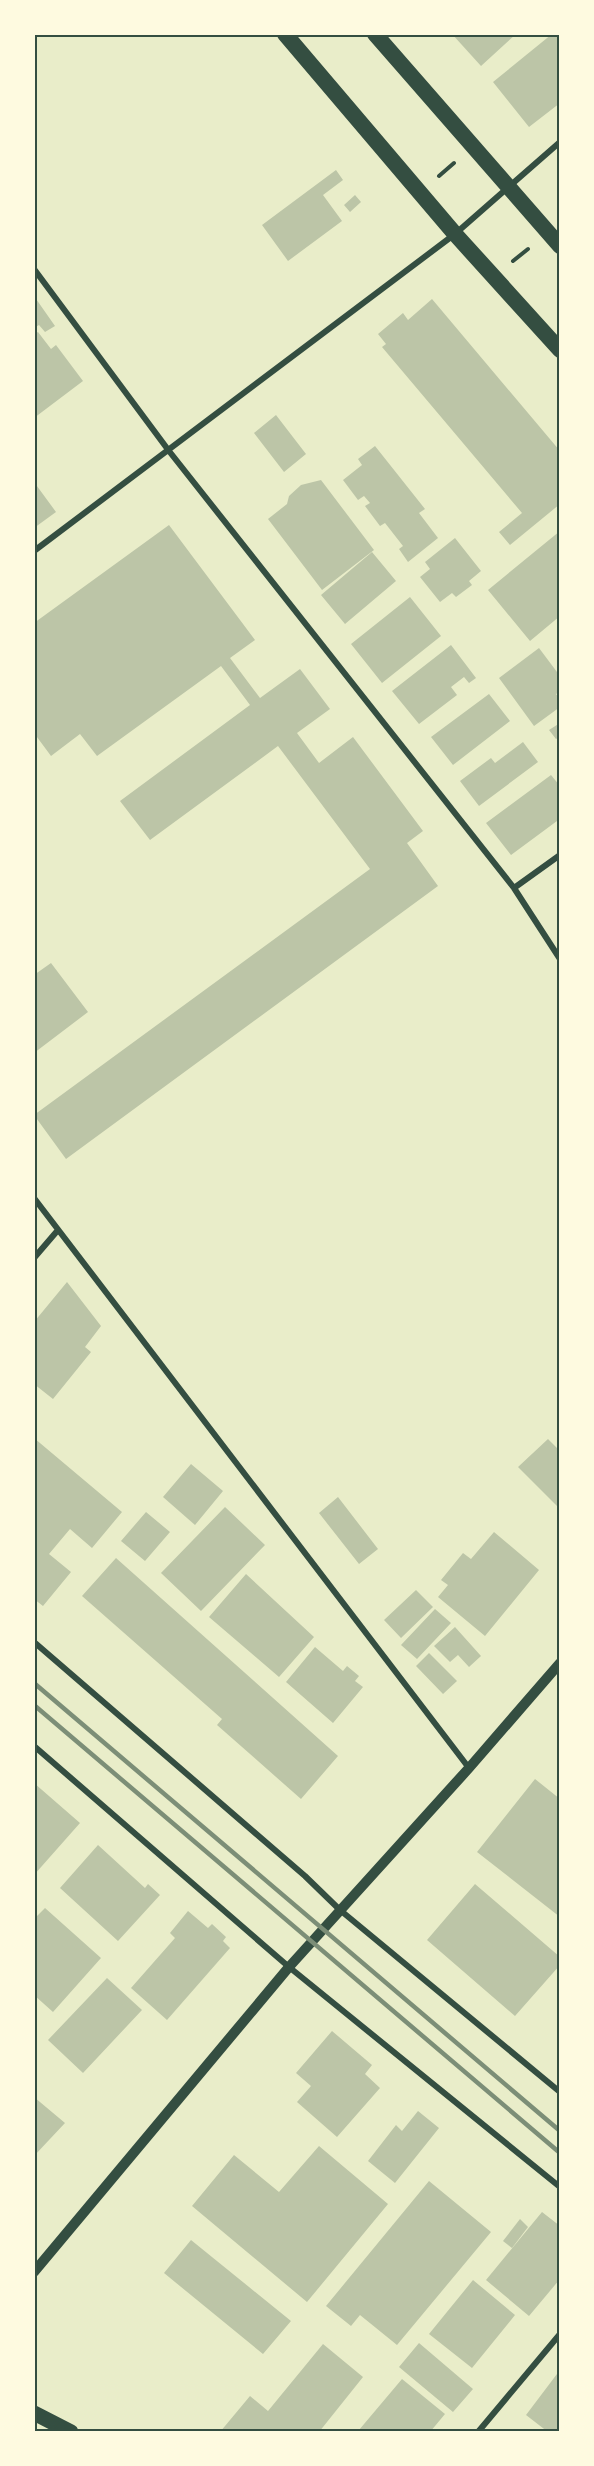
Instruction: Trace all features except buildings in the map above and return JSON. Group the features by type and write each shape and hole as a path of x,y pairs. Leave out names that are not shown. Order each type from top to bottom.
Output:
{"highway":[{"path":"285,34 455,234 560,350"},
{"path":"375,34 554,240"}],"main road":[{"path":"34,2413 71,2432"}],"street":[{"path":"34,551 455,234 507,186 560,142"},
{"path":"34,269 169,451 514,888 560,959"},
{"path":"514,888 560,855"},
{"path":"34,1198 469,1768"},
{"path":"34,1258 58,1230"},
{"path":"34,1641 340,1910 560,2092"},
{"path":"34,2272 289,1967 469,1768 560,1663"},
{"path":"34,1746 289,1967 560,2187"},
{"path":"478,2432 560,2334"}],"path":[{"path":"420,192 473,147"},
{"path":"493,276 554,240"}],"railway":[{"path":"34,1683 560,2131"},
{"path":"34,1705 560,2153"}]}
